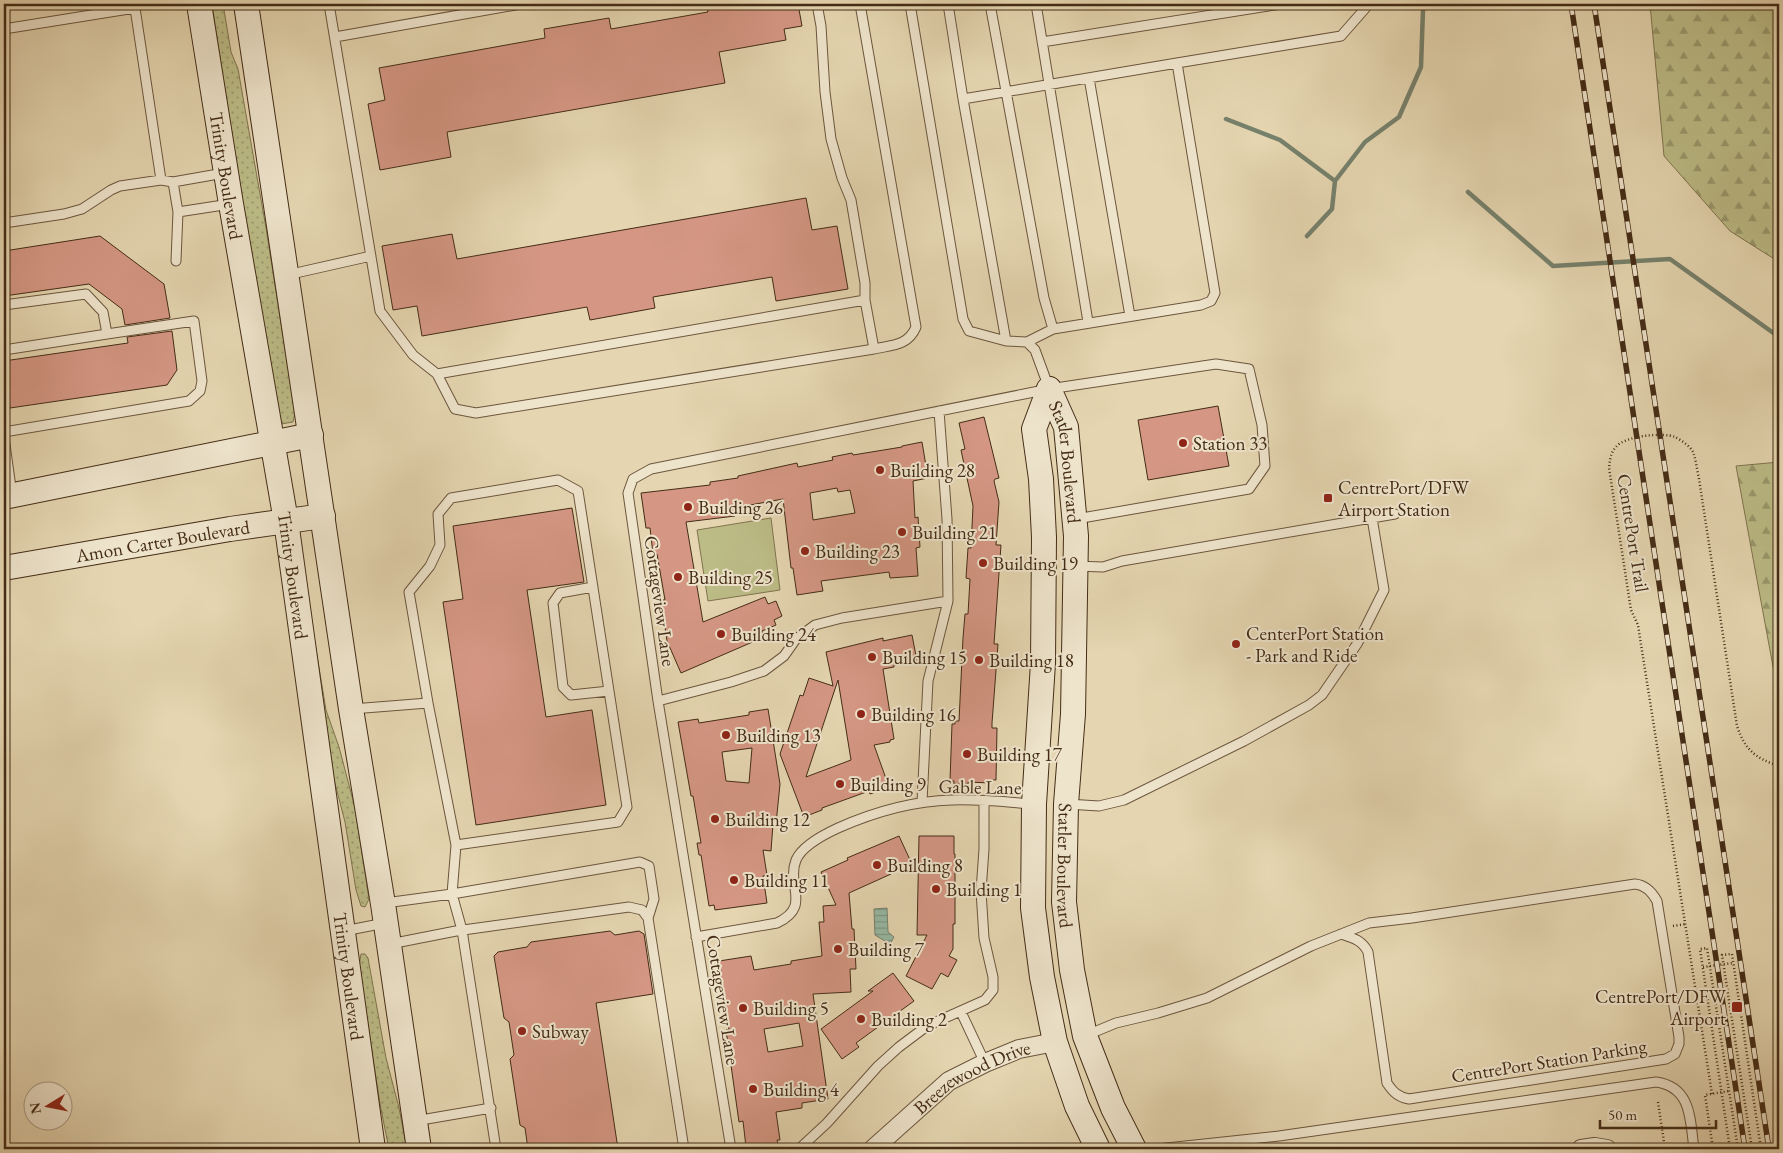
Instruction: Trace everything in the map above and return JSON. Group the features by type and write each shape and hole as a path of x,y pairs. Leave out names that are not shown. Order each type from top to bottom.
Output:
{"main road":[{"name":"Trinity Boulevard","path":"199,4 231,204 286,521 373,1149"},
{"name":"Trinity Boulevard","path":"246,4 419,1149"},
{"name":"Statler Boulevard","path":"1049,388 1066,427 1076,566 1073,714 1066,804 1064,902 1072,970 1085,1036 1113,1108 1134,1149"},
{"name":"Statler Boulevard","path":"1049,388 1034,429 1041,479 1044,537 1042,663 1034,804 1032,908 1042,977 1055,1042 1077,1106 1098,1149"},
{"path":"8,496 311,436"},
{"name":"Amon Carter Boulevard","path":"4,568 221,530 323,516"},
{"path":"1034,804 1066,804"},
{"name":"Breezewood Drive","path":"1055,1042 1085,1036"}],"street":[{"name":"Breezewood Drive","path":"873,1149 949,1081 1018,1049 1055,1042"},
{"path":"1581,1149 1594,1147 1607,1149"}],"lane":[{"path":"329,4 380,311 413,355 437,374 455,409 476,413 874,349 906,341 912,336 916,327 860,4"},
{"path":"335,37 521,4"},
{"path":"817,4 821,26 825,92 831,139 842,178 851,200 874,349"},
{"path":"910,4 963,319 969,330 1006,341 1027,342 1052,329 1201,305 1211,301 1216,293 1177,63"},
{"path":"948,4 1006,341"},
{"path":"990,4 1044,298 1052,329"},
{"path":"1036,4 1088,322"},
{"path":"1042,42 1281,4"},
{"path":"964,99 1341,36 1369,4"},
{"path":"4,29 135,8 161,180"},
{"path":"1089,78 1130,316"},
{"path":"4,223 64,214 82,209 120,186 161,180 173,182 227,173"},
{"path":"173,182 178,212 176,261"},
{"path":"178,212 231,204"},
{"path":"287,275 371,256"},
{"path":"4,305 86,294 103,312 107,334"},
{"path":"437,374 866,300"},
{"path":"4,350 194,321 202,381 200,391 189,401 4,432"},
{"path":"1027,342 1035,350 1049,388"},
{"name":"Cottageview Lane","path":"731,1149 658,701 628,493 633,479 651,469 1049,388 1216,364 1249,369 1262,425 1264,466 1249,489 1074,520"},
{"path":"922,802 928,681 948,601 947,518 939,410"},
{"path":"4,438 8,496"},
{"path":"456,845 618,822 627,807 578,491 558,480 451,498 438,514 440,545 430,566 409,592 428,703 456,845 452,894 462,930 496,1149"},
{"path":"1076,566 1103,567 1122,561 1395,514"},
{"path":"1066,804 1099,806 1124,800 1251,737 1309,705 1322,695 1357,644 1384,590 1372,518"},
{"path":"593,586 560,593 553,603 563,687 571,695 609,691"},
{"path":"658,701 731,682 764,671 784,656 796,639 815,625 842,618 948,601"},
{"path":"352,709 428,703"},
{"name":"Gable Lane","path":"696,937 778,923 789,918 795,910 794,877 796,859 822,836 849,823 898,806 922,802 953,800 1034,804"},
{"path":"799,1149 827,1123 878,1066 899,1047 927,1026 985,1000 993,990 993,977 984,938 981,891 984,849 984,801"},
{"path":"386,924 452,894 640,862 649,866 654,899 648,918 684,1149"},
{"name":"CentrePort Station Parking","path":"1085,1036 1116,1023 1207,998 1311,946 1358,926 1369,923 1624,885 1642,885 1653,894 1657,901 1679,1044 1675,1054 1666,1058 1409,1099 1400,1098 1392,1091 1387,1082 1368,952 1364,944 1358,940 1341,934"},
{"path":"342,931 386,924 462,930 629,907 642,910 648,918"},
{"path":"961,1012 985,1063"},
{"path":"1157,1149 1279,1136 1656,1082 1672,1086 1685,1100 1694,1149"},
{"path":"415,1121 491,1108"}],"path":[{"name":"CentrePort Trail","path":"1712,1094 1638,625 1631,610 1609,468 1610,456 1616,445 1627,439 1673,436 1692,451 1699,479 1737,726 1742,741 1750,752 1764,761 1779,766"},
{"path":"1730,1149 1700,949 1707,948 1738,1149"},
{"path":"1752,1149 1722,955 1732,954 1761,1149"},
{"path":"1703,967 1733,963"},
{"path":"1713,1149 1705,1095 1729,1091"},
{"path":"1658,1102 1665,1149"}],"green space":[{"path":"212,4 223,4 231,52 238,69 266,228 295,413 293,422 275,425"},
{"path":"1650,4 1779,4 1779,262 1730,231 1664,156"},
{"path":"1779,462 1779,699 1736,466"},
{"path":"771,518 780,590 708,601 697,530"},
{"path":"299,546 326,710 339,747 355,808 369,899 365,907 361,906 356,890 345,822 324,741"},
{"path":"361,954 365,954 368,958 386,1058 407,1149 389,1149 380,1104 359,966"}],"shaded area":[{"path":"887,908 888,932 894,937 890,944 875,935 874,909"}],"building":[{"path":"706,4 798,4 802,26 784,29 786,40 719,52 725,83 447,132 451,157 380,170 368,104 385,100 379,68 545,38 544,29 609,18 611,29 708,12"},
{"path":"806,198 812,230 837,226 848,289 776,301 772,277 653,297 655,308 590,320 587,307 422,336 417,306 393,310 382,246 452,234 457,259"},
{"path":"100,236 164,284 170,318 125,325 122,309 89,284 4,296 4,251"},
{"path":"172,331 177,370 167,385 10,408 4,361 128,343 127,337"},
{"name":"Station 33","path":"1218,406 1229,466 1148,480 1138,420"},
{"path":"984,417 999,478 994,481 999,502 996,545 1001,545 994,644 998,644 992,723 992,728 997,728 996,780 991,780 991,783 968,782 968,784 954,784 954,781 950,781 952,724 955,724 955,721 959,721 963,638 965,614 968,614 970,579 966,578 968,548 971,548 973,506 961,450 965,449 959,423"},
{"path":"922,442 928,478 913,481 915,518 918,517 920,547 916,548 918,576 890,578 889,572 821,581 823,591 797,595 793,568 791,568 783,499 734,508 735,516 686,522 703,622 765,597 768,604 776,601 782,616 774,620 776,625 762,631 764,637 681,673 667,641 661,600 665,600 657,554 653,554 650,528 646,528 641,493 710,485 710,482 738,478 738,476 797,463 798,467 833,460 832,457","holes":["837,488 838,492 850,490 855,513 813,520 810,493"]},
{"path":"572,508 584,582 527,590 546,717 592,710 606,805 476,825 443,602 463,599 453,526"},
{"path":"912,635 917,661 883,669 894,739 890,740 890,742 874,745 889,787 870,794 869,791 822,808 822,810 804,817 780,754 800,695 803,696 809,678 833,686 826,652 883,638 883,641","holes":["838,680 851,760 806,777"]},
{"path":"768,709 780,784 776,824 773,824 771,851 763,850 767,875 763,876 767,903 715,910 714,905 709,906 701,855 699,855 697,843 701,843 678,722 698,719 699,723 749,715 749,712","holes":["752,748 749,783 726,781 722,752"]},
{"path":"899,836 911,862 889,871 891,874 849,893 852,929 854,929 856,969 850,969 851,992 813,994 828,1099 802,1103 802,1108 776,1112 780,1140 777,1140 779,1149 749,1149 746,1147 743,1121 739,1122 726,1030 729,1030 722,985 719,985 717,973 721,972 719,961 751,956 754,970 791,964 791,961 822,956 819,922 824,922 823,906 836,905 821,872 848,860 847,858","holes":["799,1023 803,1046 768,1052 764,1029"]},
{"name":"Building 1","path":"919,836 954,836 955,924 953,924 953,949 949,956 957,960 948,977 941,973 932,989 906,976 927,935 917,935"},
{"path":"610,931 615,935 639,931 644,934 653,994 596,1003 618,1149 528,1149 525,1128 520,1125 510,1059 514,1055 509,1022 504,1018 494,956 498,952 527,947 531,942"},
{"name":"Building 2","path":"893,973 914,1001 856,1043 859,1047 842,1059 821,1029 873,991 868,991"}],"waterway":[{"path":"1307,236 1332,209 1335,181 1365,142 1399,117 1421,67 1423,10"},
{"path":"1226,119 1280,140 1335,181"},
{"path":"1468,192 1553,266 1670,259 1779,337"}],"railway":[{"path":"1571,4 1745,1149"},
{"path":"1594,4 1769,1149"}],"place":[{"name":"Station 33","path":"1183,443"},
{"name":"Building 28","path":"880,470"},
{"name":"CentrePort/DFW Airport Station","path":"1328,498"},
{"name":"Building 26","path":"688,507"},
{"name":"Building 21","path":"902,532"},
{"name":"Building 23","path":"805,551"},
{"name":"Building 19","path":"983,563"},
{"name":"Building 25","path":"678,577"},
{"name":"Building 24","path":"721,634"},
{"name":"CenterPort Station - Park and Ride","path":"1236,644"},
{"name":"Building 15","path":"872,657"},
{"name":"Building 18","path":"979,660"},
{"name":"Building 16","path":"861,714"},
{"name":"Building 13","path":"726,735"},
{"name":"Building 17","path":"967,754"},
{"name":"Building 9","path":"840,784"},
{"name":"Building 12","path":"715,819"},
{"name":"Building 8","path":"877,865"},
{"name":"Building 11","path":"734,880"},
{"name":"Building 1","path":"936,889"},
{"name":"Building 7","path":"838,949"},
{"name":"CentrePort/DFW Airport","path":"1737,1007"},
{"name":"Building 5","path":"743,1008"},
{"name":"Building 2","path":"861,1019"},
{"name":"Subway","path":"522,1031"},
{"name":"Building 4","path":"753,1089"}]}
